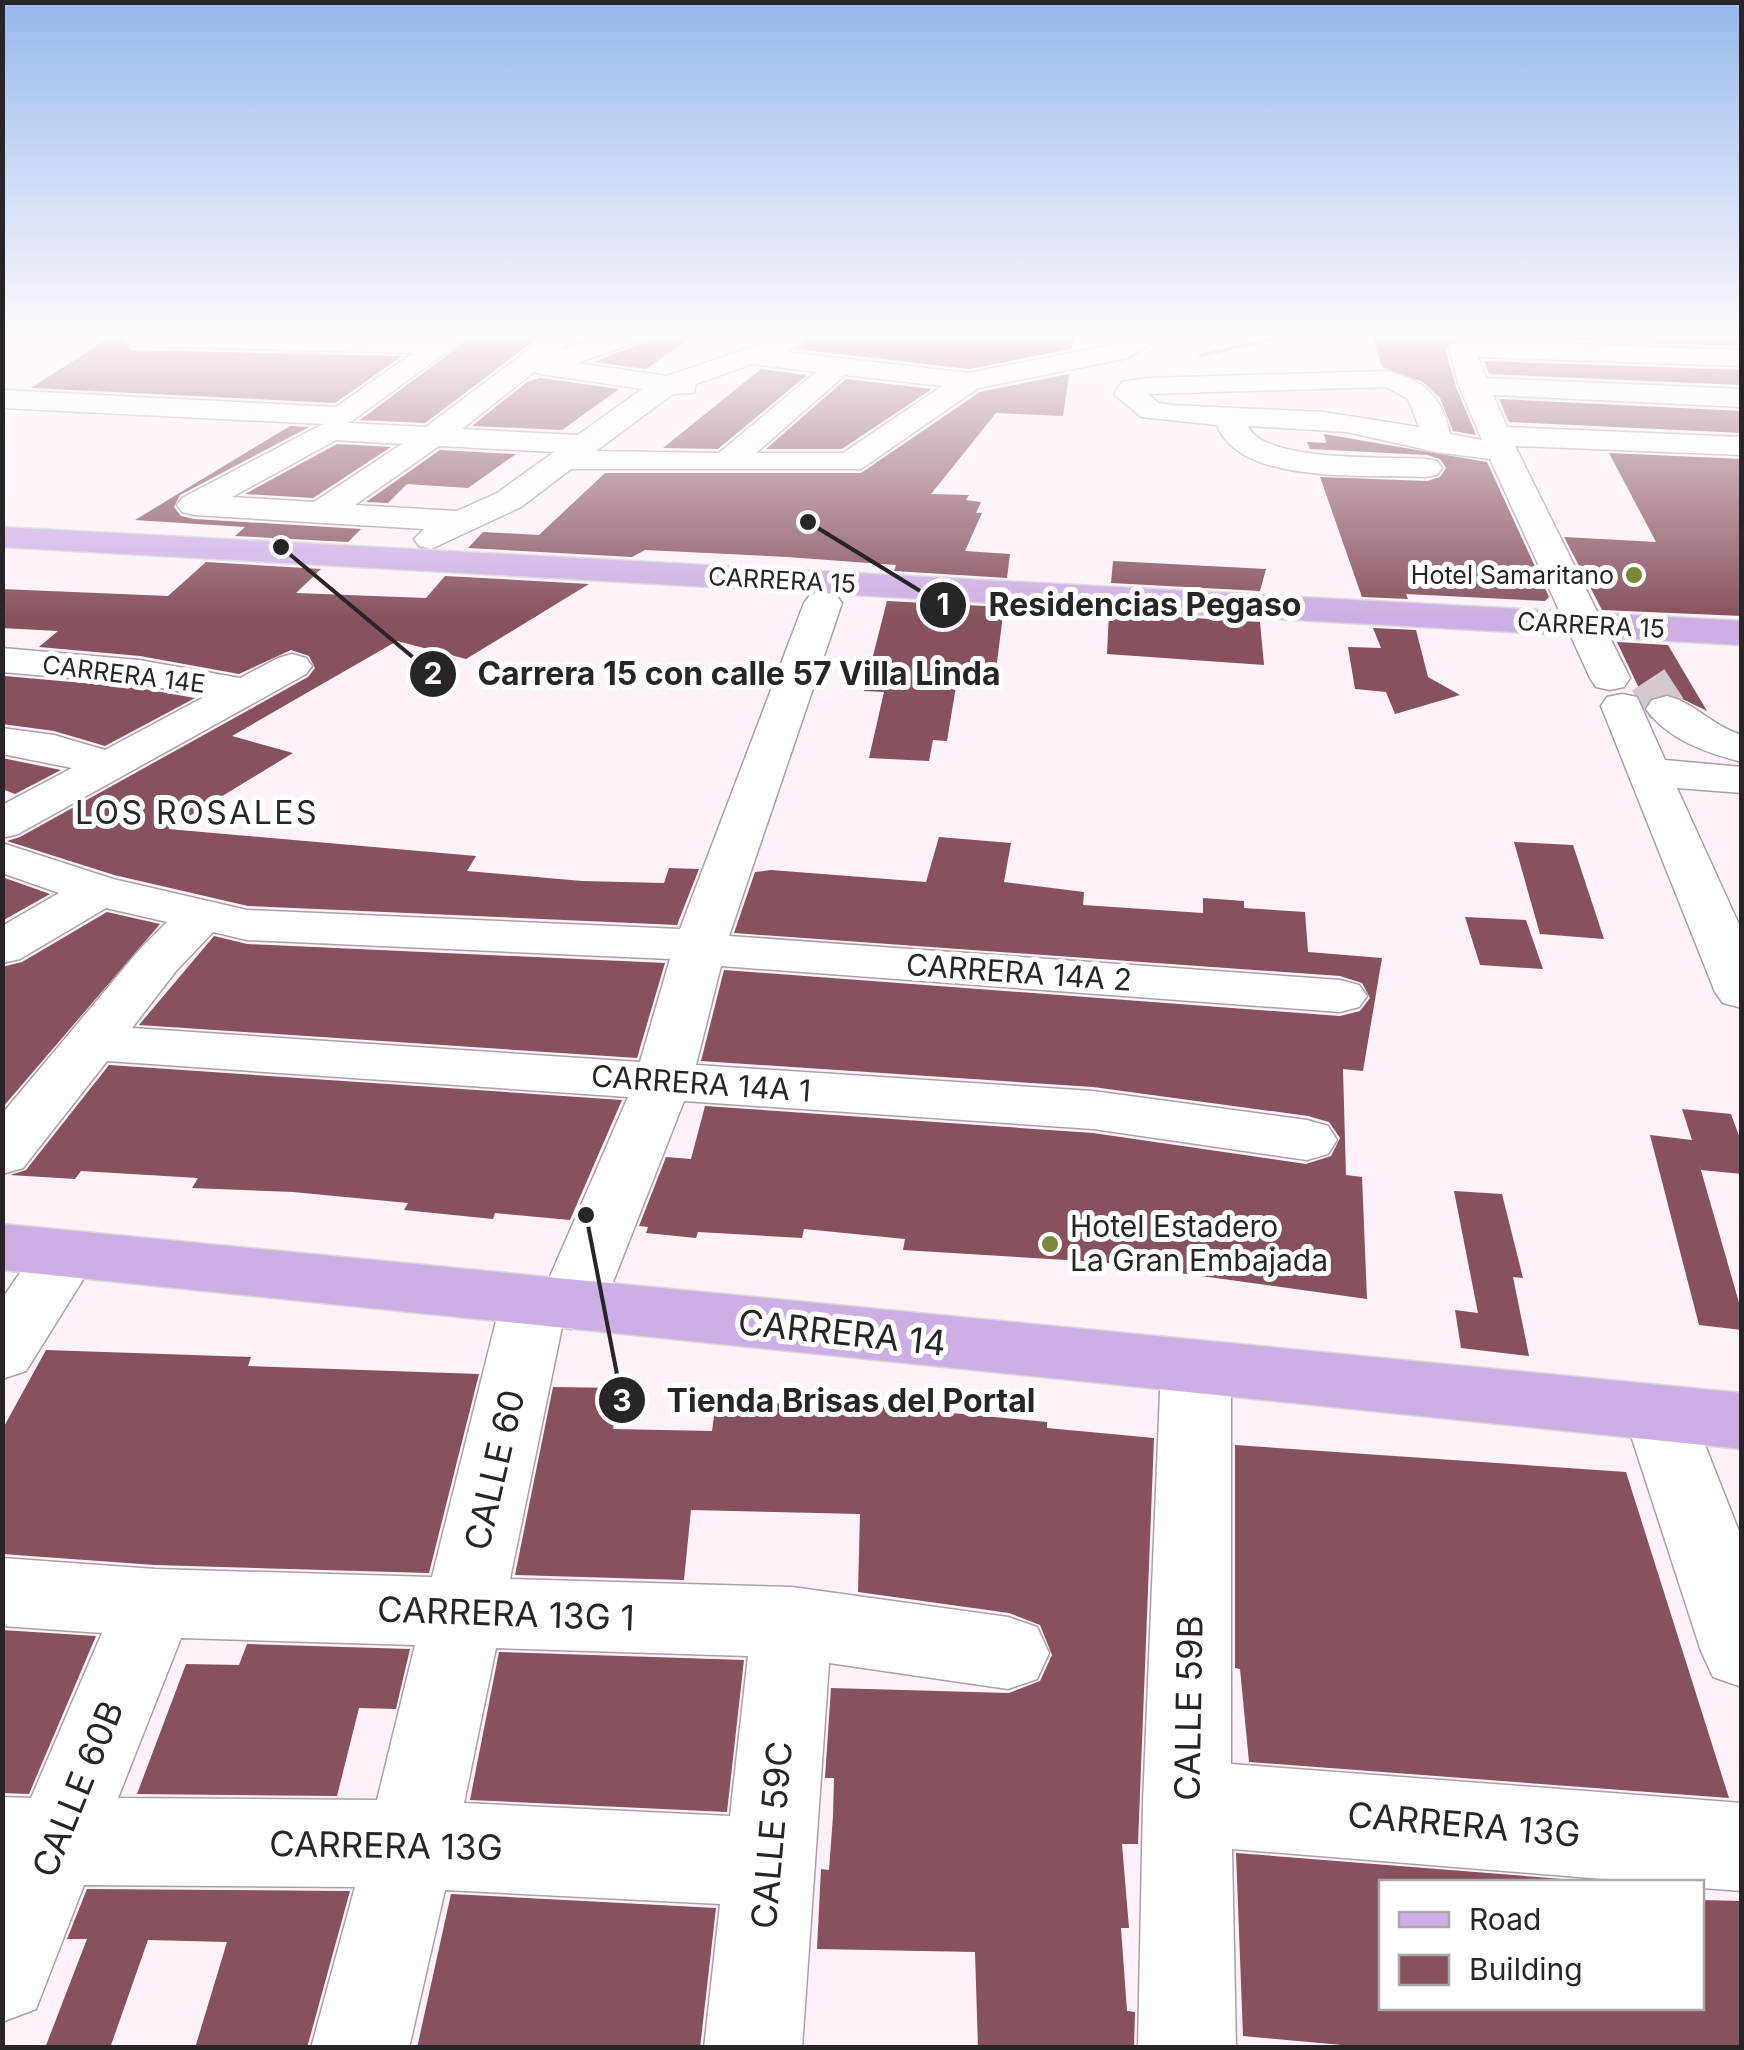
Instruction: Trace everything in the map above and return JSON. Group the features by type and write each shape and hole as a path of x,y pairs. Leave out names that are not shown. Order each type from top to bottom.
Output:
{"main road":[{"name":"CARRERA 15","path":"2,538 824,603 1069,606"},
{"name":"CARRERA 15","path":"2,559 387,569 1459,628 1601,625 1742,633"},
{"name":"CARRERA 14","path":"35,1250 1196,1370 1742,1422"}],"street":[{"path":"319,514 446,428"},
{"path":"387,569 468,517 509,500 579,452 607,428"},
{"path":"579,452 626,428"},
{"path":"727,462 767,428"},
{"path":"468,517 319,514 194,505 331,431 434,436 579,452 727,462 850,462 899,428"},
{"path":"1232,428 1247,448 1281,460 1430,456 1498,443 1742,446"},
{"path":"1366,428 1401,434 1430,456"},
{"path":"1398,428 1401,434"},
{"path":"1430,456 1432,428"},
{"path":"1492,428 1637,693 1648,772 1742,992"},
{"name":"CALLE 60","path":"360,2048 412,1844 463,1612 552,1303 663,1082 700,947 824,603"},
{"name":"CARRERA 14E","path":"2,660 139,672 245,691"},
{"path":"2,824 292,666"},
{"path":"1637,693 1709,739 1742,749"},
{"path":"2,741 54,748 108,765"},
{"path":"1648,772 1742,780"},
{"name":"CARRERA 14A 2","path":"2,857 99,891 247,925 700,947 1340,996"},
{"path":"2,948 99,891"},
{"path":"2,1154 158,960 202,915"},
{"name":"CARRERA 14A 1","path":"94,1043 1093,1110 1307,1140"},
{"path":"2,1352 35,1250"},
{"name":"CALLE 59B","path":"1188,2048 1187,1803 1196,1370"},
{"path":"1660,1414 1742,1650"},
{"name":"CARRERA 13G 1","path":"2,1592 155,1603 792,1622 1008,1654"},
{"name":"CALLE 60B","path":"2,1974 29,1842 155,1603"},
{"name":"CALLE 59C","path":"753,2048 792,1622"},
{"name":"CARRERA 13G","path":"1187,1803 1742,1847"},
{"name":"CARRERA 13G","path":"29,1842 412,1844 770,1862"}],"building":[{"path":"287,428 308,428 180,495 174,507 181,516 194,519 361,529 348,542 235,536 245,527 135,520"},
{"path":"510,428 565,428 562,430"},
{"path":"688,428 744,428 718,449 663,448"},
{"path":"790,428 874,428 842,449 766,449"},
{"path":"928,428 984,428 931,494 969,495 966,500 981,502 976,513 982,513 965,551 1010,554 1007,578 894,571 896,565 787,557 645,550 632,557 468,548 483,532 539,535 605,473 861,473"},
{"path":"1452,428 1473,428 1476,435"},
{"path":"1629,428 1742,428 1742,433"},
{"path":"1324,434 1487,462 1549,597 1545,601 1406,594 1408,599 1362,597 1320,477 1427,481 1440,477 1446,468 1440,459 1427,455 1310,449 1307,442 1326,443"},
{"path":"337,444 391,447 313,498 245,494"},
{"path":"440,450 516,454 468,488 407,484 388,503 366,502"},
{"path":"1609,453 1742,459 1742,616 1602,610 1564,537 1656,542"},
{"path":"1113,561 1266,569 1260,591 1111,583"},
{"path":"206,562 321,569 296,593 426,598 445,576 589,584 466,659 397,641 232,736 293,753 168,829 476,856 467,871 582,881 664,883 669,868 699,869 677,925 248,906 114,875 7,841 308,677 315,668 309,656 291,650 239,674 140,656 39,647 58,631 2,628 2,589 168,596"},
{"path":"887,601 1004,607 996,670 959,668 947,741 933,740 929,761 869,758 884,692 864,691"},
{"path":"1109,613 1260,622 1264,665 1107,654"},
{"path":"1373,628 1416,630 1428,677 1460,695 1395,714 1386,692 1355,689 1348,647 1381,648"},
{"path":"1617,642 1668,645 1707,711 1668,692 1651,696 1646,703"},
{"path":"5,676 138,688 195,698 105,746 54,731 2,724"},
{"path":"2,758 61,770 15,794 2,789"},
{"path":"939,837 1011,843 1004,882 1084,892 1083,905 1203,913 1203,898 1244,901 1244,908 1305,912 1308,952 1382,958 1363,1071 1343,1069 1346,1175 1362,1177 1367,1299 1100,1262 903,1250 905,1239 804,1229 802,1238 698,1232 696,1238 646,1233 648,1227 639,1226 666,1157 691,1159 705,1106 1093,1133 1306,1164 1331,1156 1340,1138 1329,1122 1308,1116 1093,1087 701,1061 724,970 1340,1016 1360,1011 1370,998 1362,983 1340,976 734,933 755,872 926,882"},
{"path":"1514,842 1573,845 1604,939 1540,934"},
{"path":"2,877 50,894 2,921"},
{"path":"107,912 160,924 2,1108 2,967 22,962"},
{"path":"1465,917 1526,920 1543,969 1480,965"},
{"path":"214,936 247,944 665,963 637,1058 139,1025"},
{"path":"109,1065 622,1100 570,1220 495,1213 493,1219 404,1210 408,1203 293,1192 192,1188 198,1178 81,1171 75,1179 10,1175 26,1170"},
{"path":"1682,1109 1731,1114 1742,1144 1742,1174 1701,1170 1698,1160 1742,1313 1742,1330 1699,1325 1650,1135 1692,1140"},
{"path":"1454,1191 1502,1194 1523,1278 1513,1277 1529,1356 1461,1348 1455,1310 1478,1313"},
{"path":"46,1350 251,1357 248,1366 479,1374 429,1573 155,1565 2,1554 2,1430"},
{"path":"553,1387 621,1388 613,1429 712,1431 716,1402 867,1405 1047,1422 1047,1428 1154,1438 1138,1844 1122,1844 1129,1928 1121,1928 1127,2011 1135,2012 1134,2048 978,2048 975,1952 817,1949 821,1869 829,1870 833,1816 834,1778 825,1778 831,1688 1009,1693 1040,1681 1052,1655 1040,1625 1009,1613 858,1592 860,1514 691,1510 684,1580 515,1575"},
{"path":"1235,1445 1626,1472 1729,1798 1249,1762 1240,1669 1235,1668"},
{"path":"2,1630 96,1636 29,1794 2,1793"},
{"path":"247,1644 410,1649 396,1709 359,1708 337,1796 137,1794 186,1664 239,1665"},
{"path":"499,1652 744,1660 727,1812 470,1800"},
{"path":"1236,1853 1575,1880 1379,1880 1379,2010 1704,2010 1704,1900 1742,1901 1742,2048 1375,2048 1243,2036"},
{"path":"87,1889 350,1891 307,2048 195,2048 227,1942 148,1940 110,2048 45,2048 87,1939 67,1939"},
{"path":"451,1894 716,1908 700,2048 417,2048"}],"tunnel":[{"path":"1648,680 1667,709"}],"place":[{"name":"Residencias Pegaso","path":"808,522"},
{"name":"Carrera 15 con calle 57 Villa Linda","path":"281,547"},
{"name":"Hotel Samaritano","path":"1634,575"},
{"name":"Tienda Brisas del Portal","path":"586,1215"},
{"name":"Hotel Estadero La Gran Embajada","path":"1050,1244"}],"district":[{"name":"LOS ROSALES","path":"197,813"}]}
